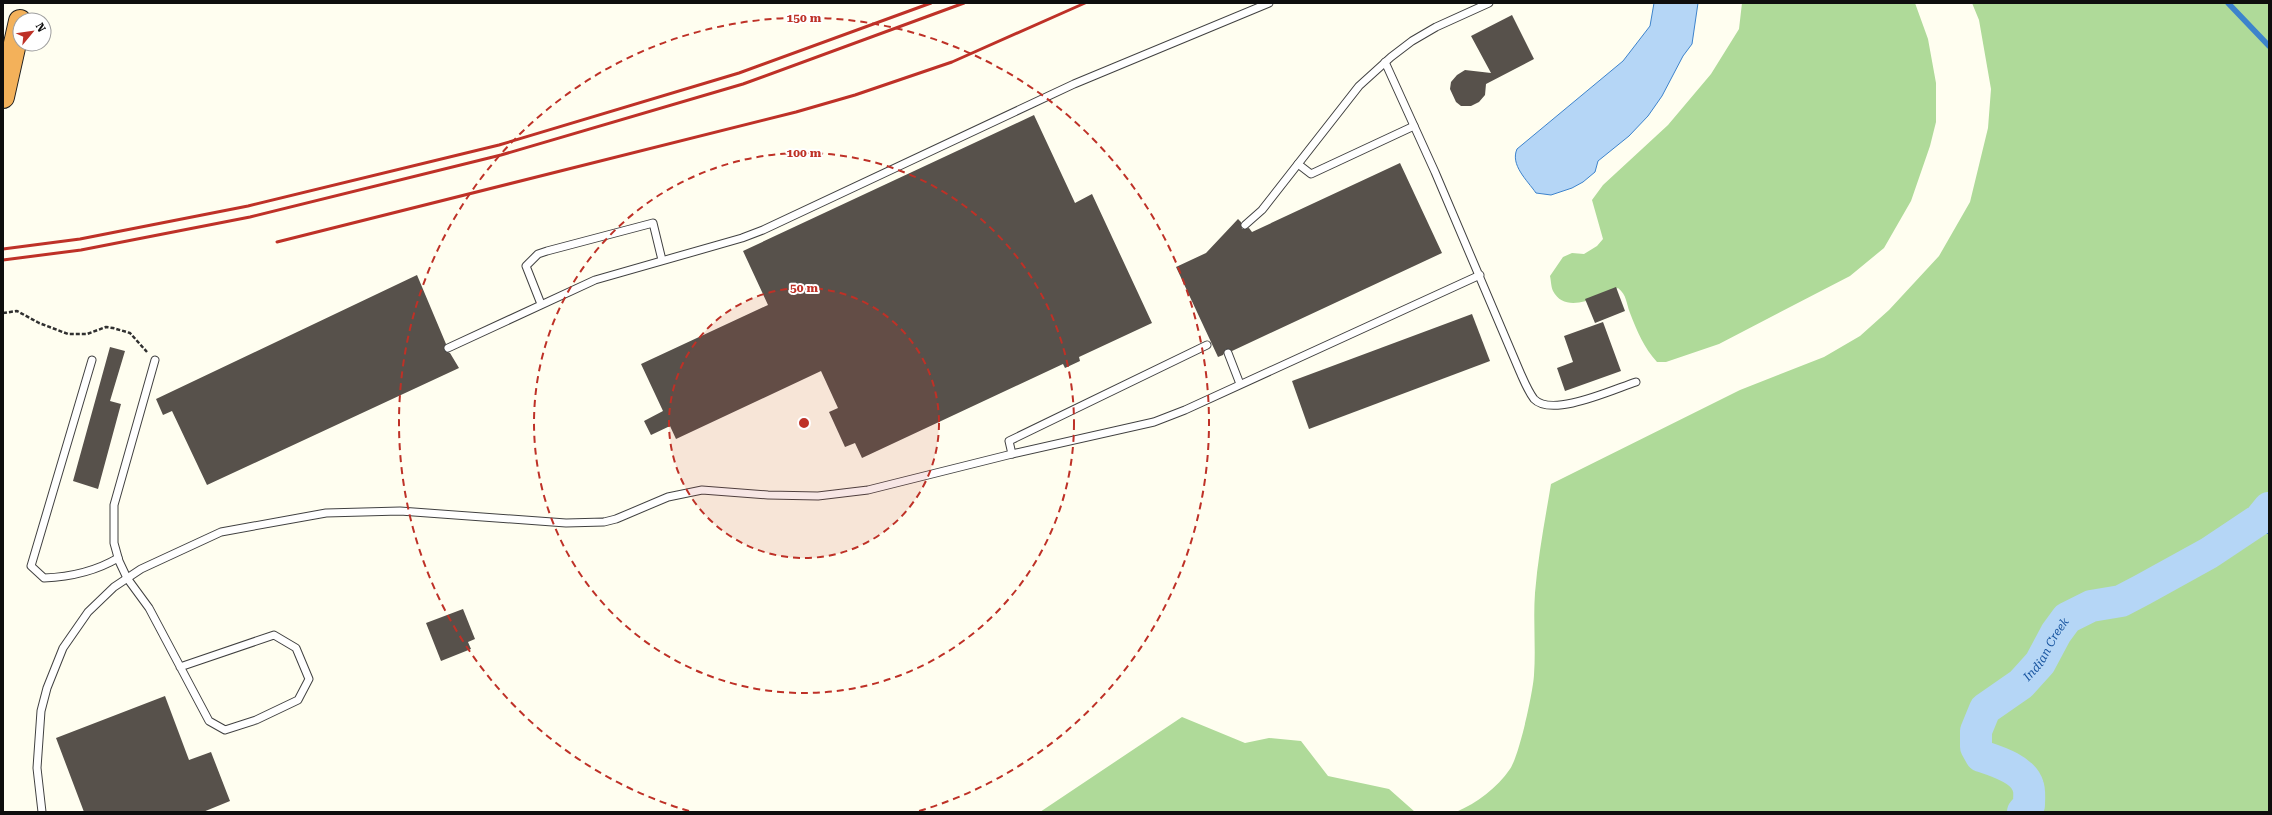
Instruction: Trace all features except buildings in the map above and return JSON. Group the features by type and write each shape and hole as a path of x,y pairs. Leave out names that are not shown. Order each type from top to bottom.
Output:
{"highway":[{"path":"3,97 13,52"}],"lane":[{"path":"448,348 595,280 742,238 763,230 1074,84 1269,3"},
{"path":"1245,226 1262,210 1359,86 1384,62 1412,41 1489,3"},
{"path":"1384,62 1480,275 1520,372 1535,399 1546,406 1568,404 1636,382"},
{"path":"1298,164 1311,174 1414,126"},
{"path":"541,304 526,266 538,254 653,224 662,260"},
{"path":"42,812 37,768 41,711 47,688 63,648 88,612 114,587 127,578 182,549 221,532 326,513 400,511 566,523 604,522 616,519 668,497 685,492 702,490 768,495 818,496 868,490 1012,454 1154,422 1185,410 1480,275"},
{"path":"1012,454 1009,441 1207,345"},
{"path":"1228,353 1240,384"},
{"path":"92,360 31,566 44,578 59,577 104,566 118,558"},
{"path":"155,360 114,505 113,524 118,558 127,578 149,608 180,667 209,721 225,730 256,720 298,700 309,679 296,648 274,635 180,667"}],"path":[{"path":"3,313 17,311 38,324 68,334 87,334 106,327 130,333 155,360"}],"green space":[{"path":"1742,3 1915,3 1928,39 1936,83 1936,122 1930,146 1911,201 1884,248 1850,276 1719,344 1666,362 1657,362 1641,339 1630,313 1625,296 1618,288 1584,302 1566,302 1559,298 1553,291 1550,276 1563,257 1572,253 1584,254 1597,246 1603,239 1592,200 1603,185 1668,125 1711,74 1739,29"},
{"path":"1972,3 2269,3 2269,812 1456,812 1493,789 1505,776 1514,762 1521,738 1533,684 1535,665 1534,613 1536,579 1551,484 1740,390 1824,357 1860,336 1889,310 1939,256 1970,202 1988,128 1991,89 1979,20"},
{"path":"1182,717 1245,743 1269,738 1301,741 1328,776 1389,789 1415,812 1040,812"}],"water":[{"path":"1654,3 1698,3 1692,44 1683,56 1662,96 1648,116 1629,136 1598,161 1595,172 1583,182 1572,188 1551,195 1536,193 1520,172 1515,155 1517,149 1623,61 1650,26"}],"waterway":[{"path":"2228,3 2269,46"},
{"name":"Indian Creek","path":"2023,812 2029,805 2029,790 2025,780 2015,770 2008,766 1981,756 1976,747 1976,731 1985,709 2021,684 2040,663 2056,633 2067,618 2091,606 2121,601 2142,590 2209,553 2260,519 2269,508"},
{"path":"2239,533 2269,531"}],"railway":[{"path":"3,249 80,239 248,206 499,145 739,73 931,3"},
{"path":"3,260 81,250 250,217 501,155 743,84 964,3"},
{"path":"277,242 796,112 855,95 952,62 1085,3"}]}
